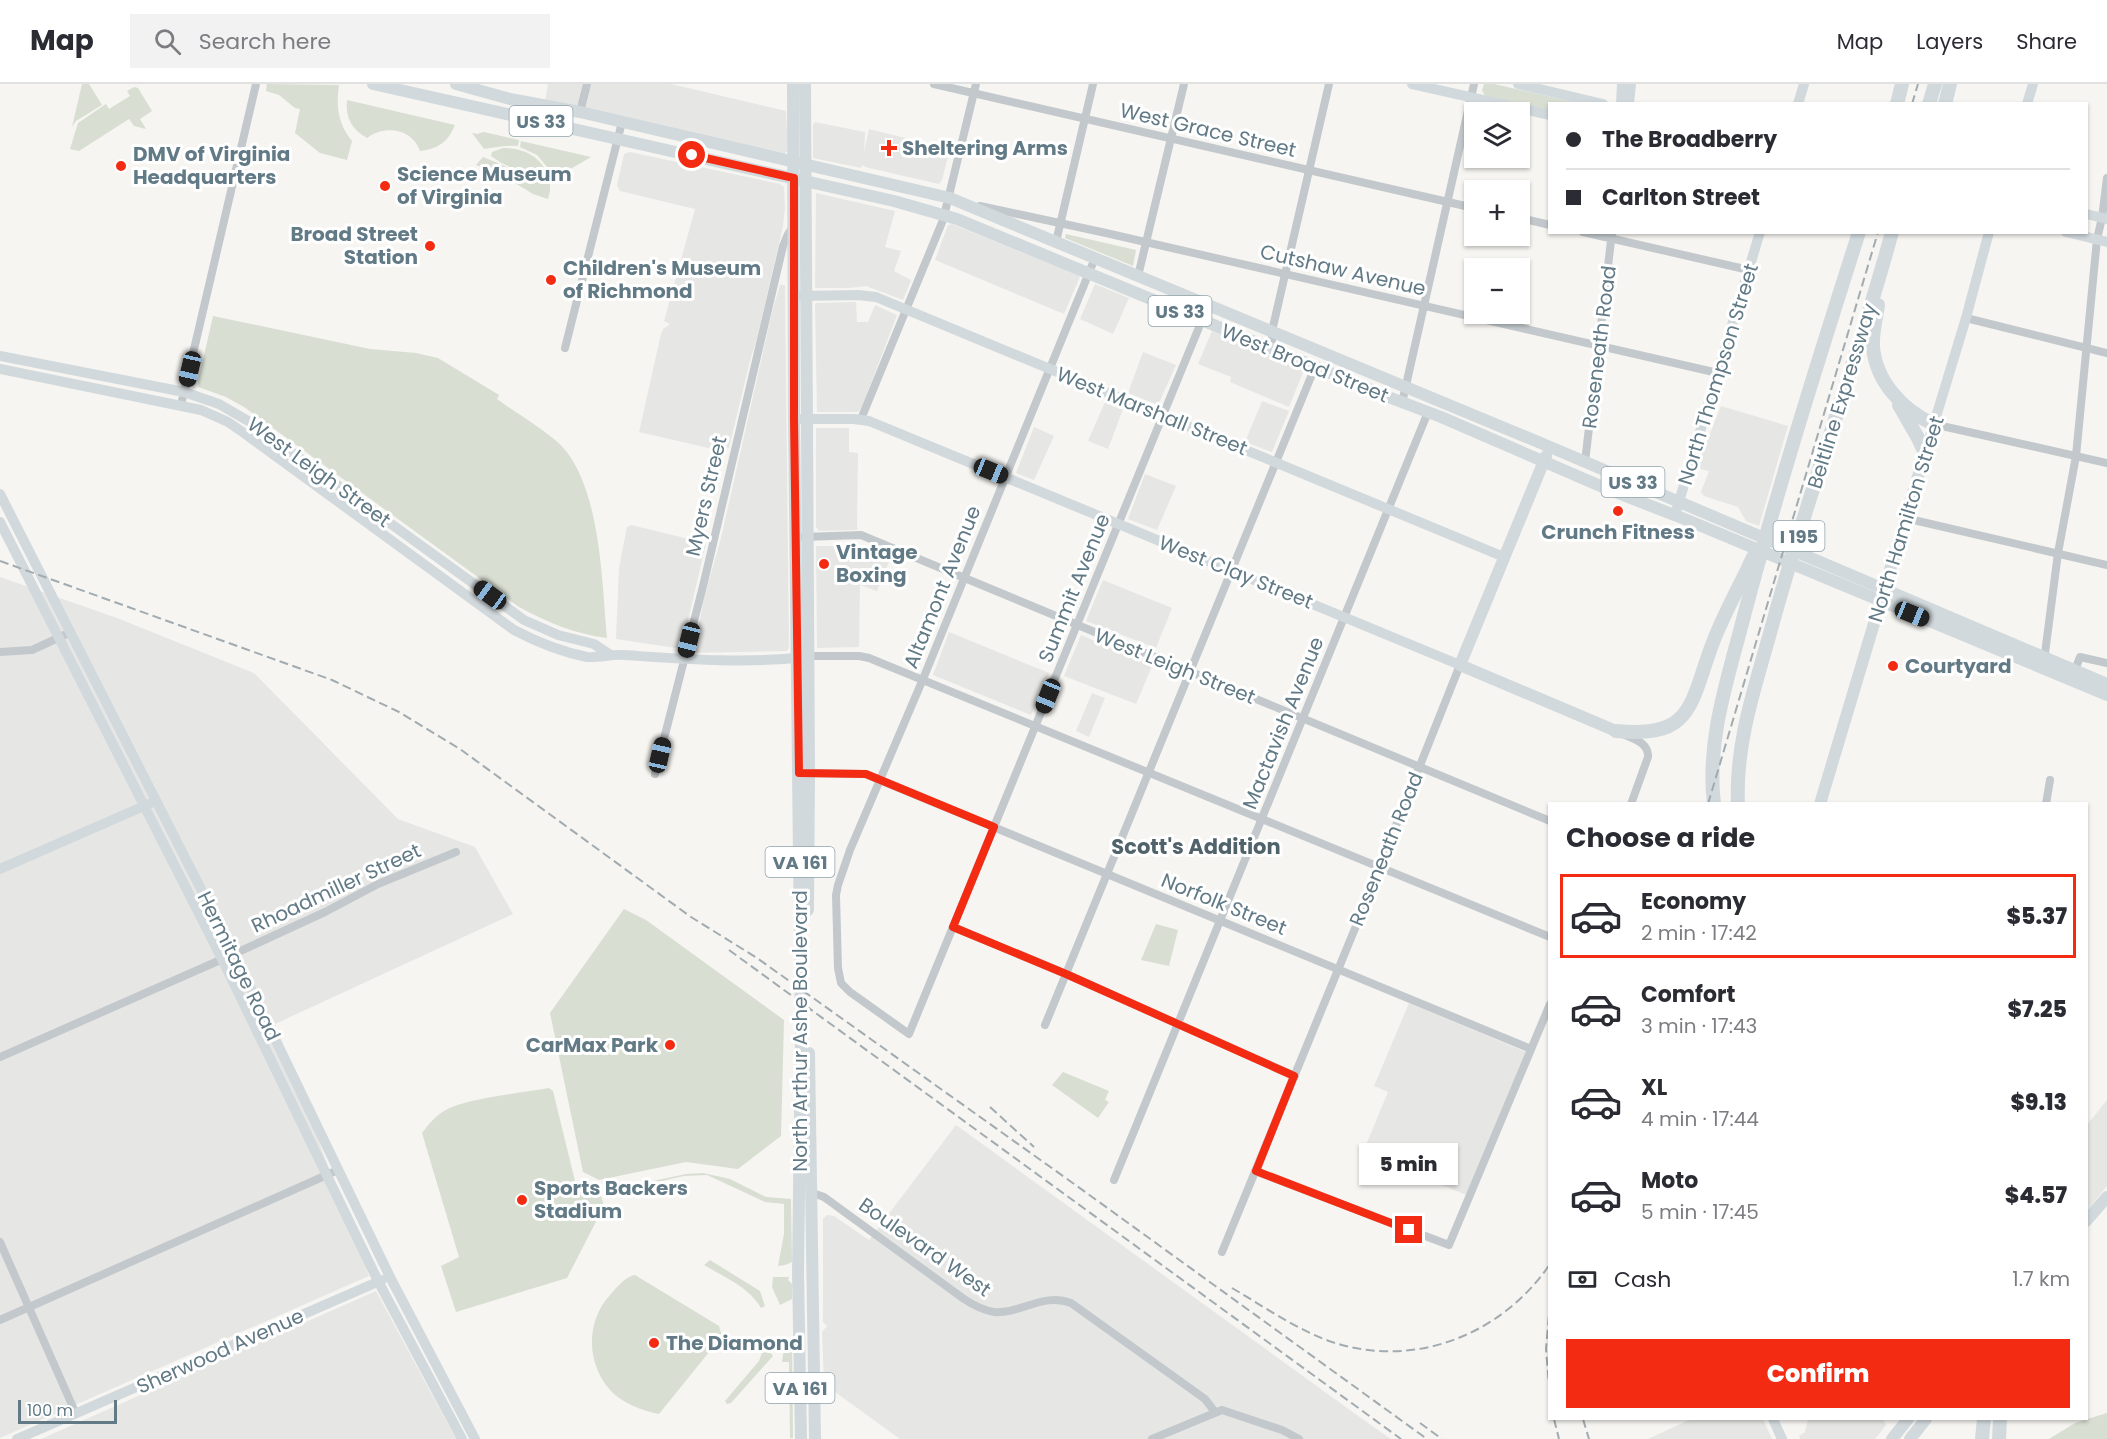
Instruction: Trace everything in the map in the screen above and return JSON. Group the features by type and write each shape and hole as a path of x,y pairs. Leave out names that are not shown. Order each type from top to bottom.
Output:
{"highway":[{"path":"1898,102 1902,84"},
{"path":"1930,102 1935,84"},
{"path":"1946,102 1950,84"},
{"name":"Beltline Expressway","path":"1714,802 1712,758 1721,705 1766,534 1858,234"},
{"name":"Beltline Expressway","path":"1738,802 1740,753 1748,714 1782,590 1891,234"},
{"path":"1881,273 1873,347 1878,369 1918,438 1924,453"},
{"path":"1891,392 1911,411 1933,424"},
{"path":"1616,731 1641,734 1656,732 1667,728 1689,709 1713,644 1766,534"},
{"path":"1982,1439 1984,1420"},
{"path":"1998,1439 2000,1420"}],"main road":[{"name":"West Broad Street","path":"373,84 618,138 945,215 1428,412 1747,546 1812,566 2044,663 2107,695"},
{"name":"North Arthur Ashe Boulevard","path":"793,84 800,180 805,1192 815,1439"},
{"name":"North Arthur Ashe Boulevard","path":"799,163 805,84"},
{"name":"West Broad Street","path":"463,85 531,103 580,112 955,200 1680,501 1746,530 1812,566"},
{"name":"North Arthur Ashe Boulevard","path":"799,267 794,226 800,180"},
{"name":"Roseneath Road","path":"1460,665 1550,447"},
{"name":"North Hamilton Street","path":"1821,802 1924,453"},
{"name":"West Broad Street","path":"2044,663 2074,670 2107,684"},
{"name":"West Clay Street","path":"1460,665 1616,731"},
{"name":"North Arthur Ashe Boulevard","path":"801,1439 798,1273 805,1192"},
{"path":"2088,1219 2107,1197"},
{"path":"1892,1439 1907,1420"},
{"path":"1910,1439 1925,1420"}],"street":[{"path":"181,405 256,84"},
{"path":"580,112 586,84"},
{"name":"West Grace Street","path":"934,84 1464,206"},
{"path":"861,419 945,215 955,200 976,84"},
{"path":"1056,242 1093,84"},
{"path":"1138,276 1184,84"},
{"path":"1272,349 1272,331 1329,84"},
{"path":"1412,84 1548,115"},
{"path":"1402,403 1474,84"},
{"path":"1518,84 1594,102"},
{"path":"1621,102 1622,84"},
{"path":"1629,102 1631,84"},
{"path":"1799,102 1804,84"},
{"path":"2028,102 2033,84"},
{"path":"463,85 464,105"},
{"path":"565,348 622,122"},
{"path":"2044,663 2058,553 2076,456 2086,348 2105,218 2107,178"},
{"name":"Cutshaw Avenue","path":"955,200 1425,305 1718,374"},
{"path":"2088,214 2105,218"},
{"path":"1530,220 1548,225"},
{"name":"Myers Street","path":"655,774 704,582 785,240 794,226"},
{"name":"North Thompson Street","path":"1675,515 1759,234"},
{"name":"North Hamilton Street","path":"1924,453 1966,318 1988,234"},
{"path":"2074,234 2102,241"},
{"path":"1611,236 1749,270"},
{"name":"Roseneath Road","path":"1585,462 1611,236"},
{"name":"Altamont Avenue","path":"909,1034 850,992 842,983 838,968 836,895 838,885 850,850 923,679 1095,258"},
{"path":"777,272 783,267 799,267"},
{"name":"West Marshall Street","path":"800,296 868,295 1504,557"},
{"path":"1966,318 2107,353"},
{"name":"Summit Avenue","path":"909,1034 1202,321"},
{"name":"West Leigh Street","path":"0,356 184,392 219,404 250,422 524,620 558,635 594,644 609,654"},
{"path":"1045,1025 1315,367"},
{"name":"West Leigh Street","path":"0,369 181,405 212,414 244,433 514,630 538,641 572,653 593,657 609,654 684,659 803,657"},
{"name":"Mactavish Avenue","path":"1114,1180 1428,412"},
{"name":"West Clay Street","path":"801,419 861,419 1005,476 1460,665"},
{"path":"1933,424 2107,463"},
{"name":"Hermitage Road","path":"0,494 234,954 333,1172 378,1281 462,1439"},
{"path":"1905,516 2107,565"},
{"name":"Hermitage Road","path":"0,522 181,879 475,1439"},
{"name":"West Leigh Street","path":"802,537 861,535 1548,821"},
{"path":"0,652 32,650 71,632"},
{"path":"803,657 859,656 869,658 1548,936"},
{"path":"2074,670 2080,657 2107,663"},
{"name":"Roseneath Road","path":"1222,1252 1460,665"},
{"name":"West Clay Street","path":"1616,731 1647,747 1649,754 1632,802"},
{"name":"Norfolk Street","path":"804,773 866,774 1531,1049"},
{"path":"2046,802 2049,780"},
{"path":"0,869 156,800"},
{"name":"Rhoadmiller Street","path":"0,1057 234,954 325,912 378,884 456,852"},
{"path":"181,879 193,873"},
{"path":"953,927 1066,974 1294,1076"},
{"path":"1256,1171 1449,1245 1548,1009"},
{"path":"0,1320 333,1172"},
{"name":"Boulevard West","path":"805,1192 824,1197 963,1299 978,1307 1000,1312 1049,1299 1071,1303 1204,1399 1215,1412"},
{"path":"0,1242 76,1414"},
{"name":"Sherwood Avenue","path":"17,1439 390,1277"},
{"path":"1152,1439 1222,1410 1282,1430 1299,1439"},
{"path":"1773,1420 1782,1439"}],"shaded area":[{"path":"82,84 89,84 102,105 76,121 72,127"},
{"path":"267,84 339,85 339,114 347,135 352,141 347,160 320,153 295,133 300,109 295,108 279,95 266,91"},
{"path":"548,84 671,84 786,111 788,150 783,155 545,101"},
{"path":"1484,84 1494,84 1574,102 1548,102 1548,110 1530,106 1530,102 1512,102 1485,96 1482,90"},
{"path":"134,87 138,88 152,111 140,119 146,129 134,126 129,119 79,151 70,149 78,123 106,104 109,109 130,96 127,91"},
{"path":"347,100 455,125 442,144 420,151 411,137 397,131 381,131 367,138 362,135 348,117"},
{"path":"815,122 865,132 864,152 869,129 950,149 942,180 939,184 863,165 861,168 813,158 813,125"},
{"path":"484,132 519,140 518,146 484,149 472,133"},
{"path":"521,141 591,157 572,168 556,173 553,169 548,168 537,155 520,147"},
{"path":"503,148 528,153 545,169 542,174 522,171 509,167 491,156 492,152"},
{"path":"630,152 780,184 784,187 783,226 729,448 717,450 639,432 661,334 663,329 670,324 664,321 695,209 620,191 617,185 624,154"},
{"path":"483,157 519,172 543,176 545,180 550,181 548,199 533,194 497,172 476,165"},
{"path":"816,193 895,211 885,247 901,251 894,271 911,280 903,300 866,286 815,288"},
{"path":"952,224 1078,275 1080,277 1064,314 935,260 948,225"},
{"path":"1066,234 1136,250 1133,266 1065,238"},
{"path":"1095,284 1129,298 1113,334 1080,319"},
{"path":"780,285 785,285 789,647 787,651 694,653 704,598 721,538"},
{"path":"856,302 857,322 868,322 875,305 897,315 862,407 858,412 817,412 815,305 816,303"},
{"path":"213,316 370,349 416,353 438,358 499,395 497,399 553,438 566,451 578,470 593,515 601,567 607,638 561,627 519,607 244,407 226,397 198,387"},
{"path":"1212,331 1304,370 1289,407 1230,382 1231,377 1198,364"},
{"path":"1143,352 1176,365 1158,405 1128,393"},
{"path":"1262,401 1289,411 1272,452 1245,442"},
{"path":"1105,402 1123,409 1108,449 1088,441"},
{"path":"1721,406 1788,426 1759,526 1746,521 1738,507 1704,496 1701,492 1709,471 1696,468"},
{"path":"1034,427 1054,436 1034,480 1016,473"},
{"path":"816,428 849,428 849,452 858,453 857,530 819,531 816,527"},
{"path":"1145,474 1176,486 1157,530 1128,519"},
{"path":"631,525 706,543 683,642 676,648 616,639 619,568 627,527"},
{"path":"816,546 864,546 891,557 877,591 860,585 859,647 817,648"},
{"path":"0,577 117,618 254,673 398,819 475,847 513,914 275,1024 369,1276 0,1438"},
{"path":"1103,580 1172,608 1156,648 1086,621"},
{"path":"949,632 1049,673 1031,715 933,675"},
{"path":"1081,635 1152,666 1136,704 1064,676"},
{"path":"1092,693 1105,698 1089,737 1076,731"},
{"name":"CarMax Park","path":"624,909 646,920 784,1020 781,1136 738,1169 686,1162 599,1180 583,1172 550,1013"},
{"path":"1156,924 1178,930 1169,966 1141,960"},
{"path":"1409,1003 1526,1052 1466,1195 1363,1152 1388,1092 1374,1086"},
{"path":"1063,1072 1109,1091 1105,1100 1109,1102 1098,1118 1052,1085"},
{"name":"Sports Backers Stadium","path":"549,1088 553,1091 575,1181 600,1193 604,1206 567,1278 456,1312 441,1266 459,1257 422,1133 439,1114 456,1106 481,1099"},
{"path":"2107,1100 2107,1186 2088,1209 2088,1124"},
{"path":"956,1125 1391,1439 900,1439 824,1384 822,1332 827,1326 823,1322 823,1219 827,1215 834,1216 869,1240"},
{"path":"703,1173 730,1179 766,1197 791,1199 792,1262 778,1266 784,1234 784,1204 765,1202 707,1175 684,1176 625,1189 625,1187 686,1174"},
{"path":"710,1260 760,1291 765,1306 761,1308 743,1288 704,1265"},
{"name":"The Diamond","path":"635,1275 719,1326 722,1336 659,1414 634,1406 613,1393 604,1382 594,1357 593,1331 602,1306 621,1283"},
{"path":"773,1277 789,1277 788,1280 792,1284 792,1299 780,1305 772,1287"},
{"path":"376,1291 456,1439 41,1439 256,1344"},
{"path":"785,1340 792,1340 793,1438 790,1438 789,1362 782,1362"},
{"path":"766,1342 770,1342 769,1350 773,1356 731,1403 727,1404 725,1401 759,1361"},
{"path":"2107,1413 2107,1439 2049,1439 2075,1423"},
{"path":"1689,1420 1763,1420 1772,1439 1648,1439"},
{"path":"1808,1420 1884,1420 1886,1425 1875,1439 1800,1439 1799,1436 1805,1432"}],"railway":[{"path":"1913,102 1918,84"},
{"path":"1709,802 1877,234"},
{"path":"0,561 332,680 399,712 460,749 691,917 757,958 1077,1186 1427,1439"},
{"path":"729,950 1401,1439"},
{"path":"990,1107 1034,1147"},
{"path":"1232,1288 1316,1336 1360,1349 1392,1351 1422,1348 1452,1340 1480,1328 1530,1289 1548,1266"},
{"path":"1548,1326 1546,1349 1548,1373"},
{"path":"1554,1420 1559,1439"},
{"path":"1583,1420 1589,1439"},
{"path":"1420,1423 1442,1439"}],"place":[{"name":"Sheltering Arms","path":"889,148"},
{"name":"DMV of Virginia Headquarters","path":"121,166"},
{"name":"Science Museum of Virginia","path":"385,186"},
{"name":"Broad Street Station","path":"430,246"},
{"name":"Children's Museum of Richmond","path":"551,280"},
{"name":"Crunch Fitness","path":"1618,511"},
{"name":"Vintage Boxing","path":"824,564"},
{"name":"Courtyard","path":"1893,666"},
{"name":"CarMax Park","path":"670,1045"},
{"name":"Sports Backers Stadium","path":"522,1200"},
{"name":"The Diamond","path":"654,1343"}],"district":[{"name":"Scott's Addition","path":"1196,846"}],"route":[{"path":"692,155 794,178 794,419 799,773 866,774 994,827 953,927 1066,974 1294,1076 1256,1171 1409,1230"}]}
